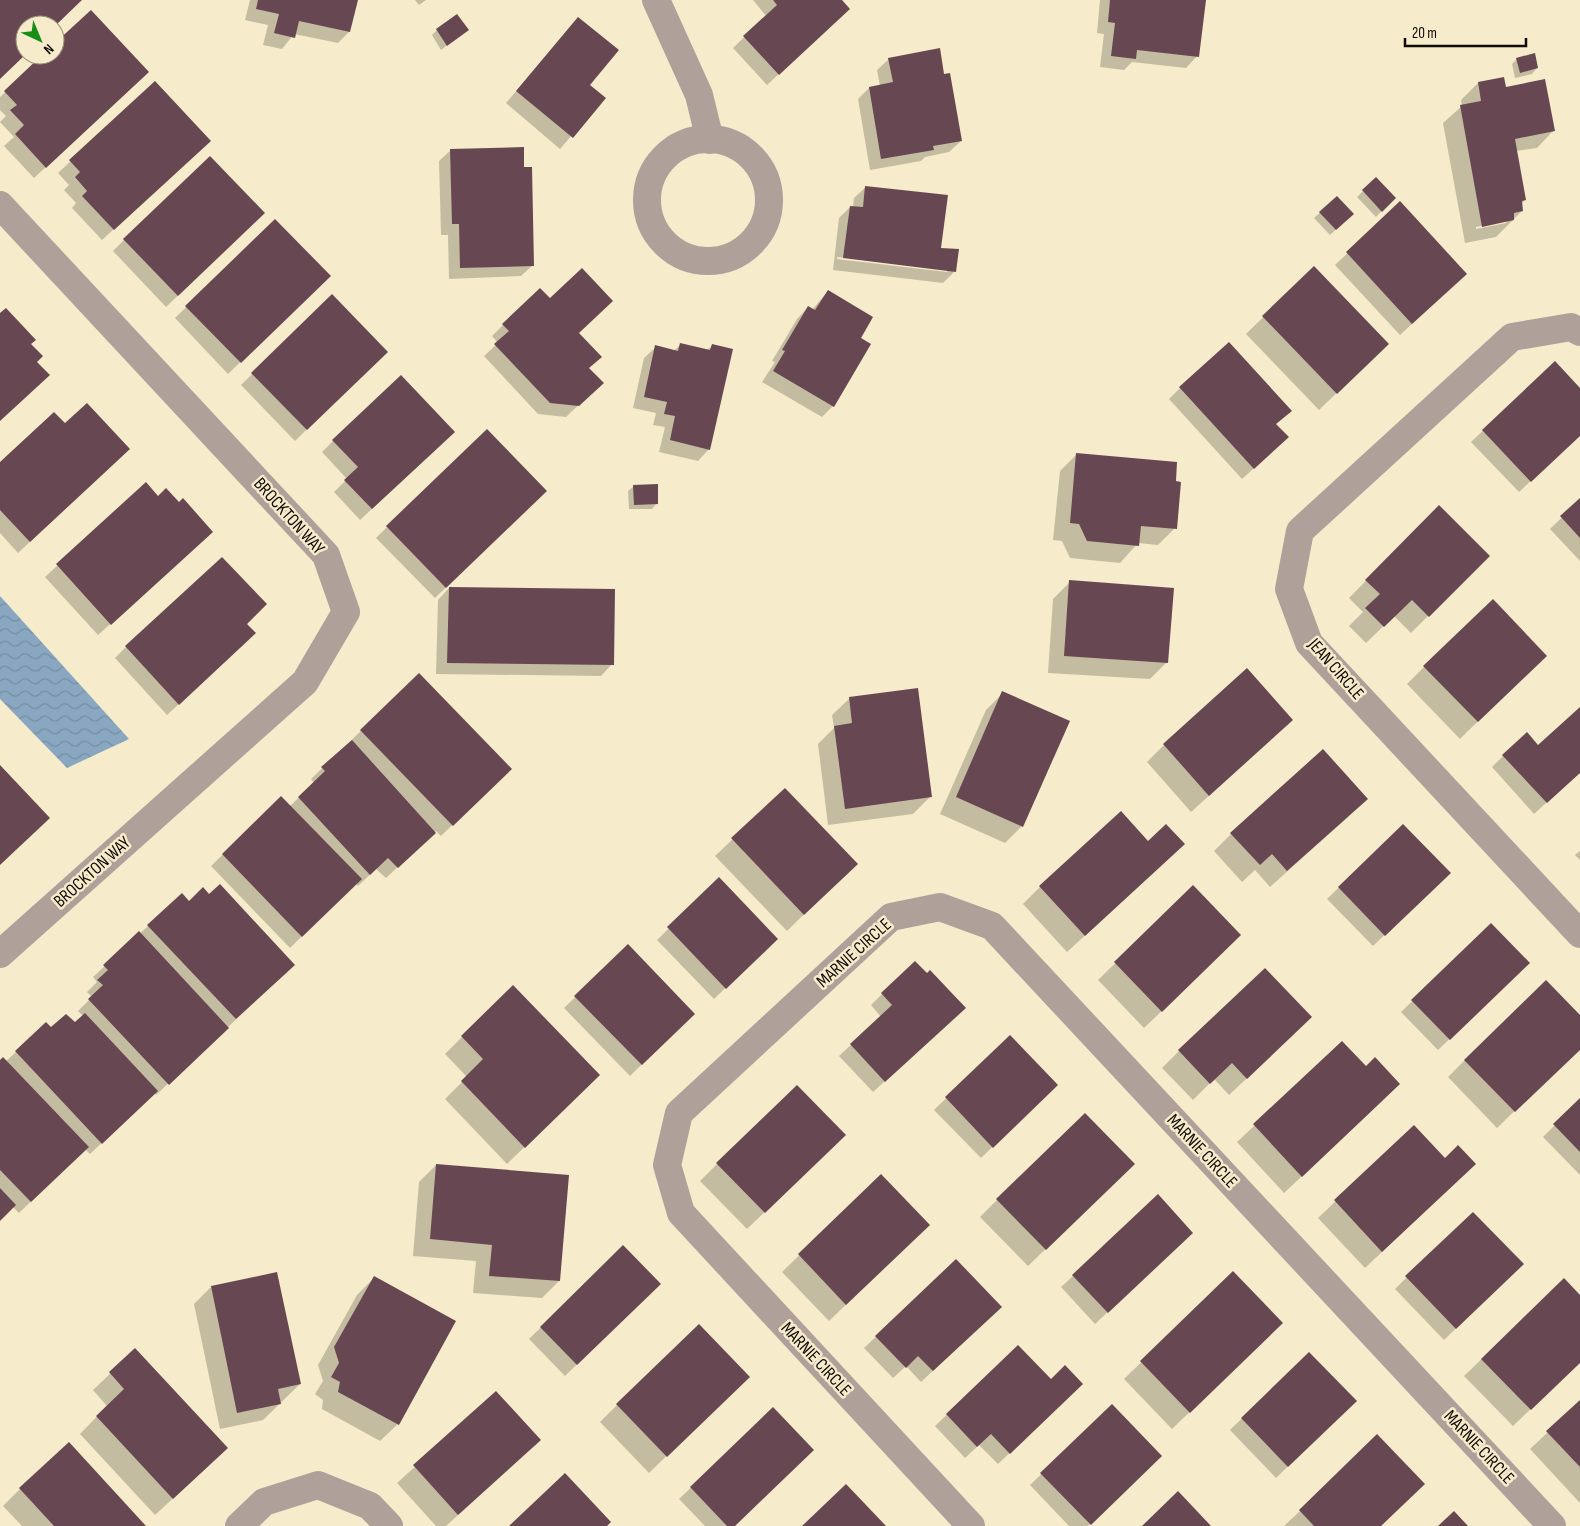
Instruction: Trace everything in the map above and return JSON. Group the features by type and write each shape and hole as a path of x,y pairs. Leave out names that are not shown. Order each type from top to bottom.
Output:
{"street":[{"path":"656,0 699,95 710,140"},
{"path":"710,140 726,142 742,149 755,161 765,176 769,194 768,213 762,230 742,250 718,261 699,261 682,256 667,245 656,233 649,218 647,202 649,185 655,170 666,157 679,147 694,141 710,140"},
{"name":"BROCKTON WAY","path":"0,205 326,555 346,612 305,682 0,954"},
{"name":"JEAN CIRCLE","path":"1580,332 1571,327 1512,337 1300,531 1289,589 1309,642 1580,934"},
{"name":"MARNIE CIRCLE","path":"971,1526 681,1213 667,1165 679,1113 891,917 940,907 992,926 1552,1526"},
{"path":"239,1526 264,1502 318,1485 370,1506 389,1526"}],"water":[{"path":"0,596 129,739 67,768 0,699"}],"building":[{"path":"0,0 82,0 65,16 15,15 15,65 0,79"},
{"path":"258,0 358,0 350,32 299,21 295,38 274,33 279,14 256,9"},
{"path":"773,0 842,0 850,9 779,75 743,36 777,5"},
{"path":"1110,0 1206,0 1199,57 1137,50 1136,59 1111,56 1115,23 1108,22"},
{"path":"91,10 149,72 46,168 15,134 24,125 10,110 17,105 4,91 31,65 65,65 65,34"},
{"path":"457,14 469,30 447,46 436,29"},
{"path":"578,17 619,50 590,85 606,98 573,138 516,91"},
{"path":"940,48 944,74 950,73 962,141 933,146 934,150 881,159 869,87 893,82 888,58"},
{"path":"1535,53 1538,68 1520,73 1516,58"},
{"path":"1504,77 1506,87 1545,79 1555,131 1515,139 1526,200 1522,201 1523,211 1514,213 1514,220 1482,227 1460,105 1481,101 1478,82"},
{"path":"155,81 211,141 114,230 82,196 87,191 75,177 80,172 69,160"},
{"path":"524,147 524,167 532,167 534,266 460,268 459,224 452,224 450,149"},
{"path":"210,156 265,213 178,296 123,239"},
{"path":"1376,177 1396,198 1382,212 1362,190"},
{"path":"865,186 948,195 941,248 959,249 956,272 843,258 850,206 863,207"},
{"path":"1337,196 1354,214 1336,230 1319,212"},
{"path":"1400,201 1467,274 1412,324 1346,252"},
{"path":"275,219 331,276 241,363 185,306"},
{"path":"1314,266 1389,344 1337,394 1262,316"},
{"path":"582,268 613,301 579,333 602,357 589,368 604,383 579,406 550,403 494,344 509,331 502,324 540,288 550,298"},
{"path":"828,290 873,317 861,338 871,344 834,407 773,371 785,351 782,350 808,306 815,310"},
{"path":"332,294 388,352 307,430 251,373"},
{"path":"6,308 36,340 31,344 43,356 37,362 50,375 0,421 0,313"},
{"path":"1229,342 1292,411 1276,424 1289,437 1254,469 1179,387"},
{"path":"680,343 710,350 712,344 733,349 710,450 670,440 675,416 664,414 667,402 644,397 655,345 678,351"},
{"path":"1555,361 1580,388 1580,436 1531,482 1482,430"},
{"path":"401,375 455,432 372,509 344,480 358,467 332,440"},
{"path":"87,403 130,449 30,542 0,510 0,462 54,412 65,423"},
{"path":"487,429 547,491 446,588 386,526"},
{"path":"1076,453 1177,462 1176,481 1181,482 1177,529 1141,526 1139,546 1087,541 1079,524 1070,523"},
{"path":"146,482 158,496 166,488 179,502 183,498 213,532 111,625 56,564"},
{"path":"658,484 658,504 634,505 633,485"},
{"path":"1580,498 1580,538 1560,516"},
{"path":"1439,505 1490,556 1429,617 1412,600 1384,627 1365,608 1380,594 1365,580"},
{"path":"222,557 267,604 247,624 256,633 179,705 125,646"},
{"path":"1069,580 1174,588 1168,663 1064,656"},
{"path":"449,587 615,589 614,665 447,663"},
{"path":"1493,599 1547,656 1478,722 1423,666"},
{"path":"1247,668 1293,720 1209,796 1163,744"},
{"path":"419,673 512,769 453,826 360,730"},
{"path":"918,688 932,797 845,809 834,726 852,723 849,697"},
{"path":"1002,691 1070,721 1023,827 956,797"},
{"path":"1580,707 1580,773 1547,803 1502,755 1527,732 1538,745"},
{"path":"352,740 436,833 398,868 388,858 370,875 298,797 325,771 321,767"},
{"path":"1323,749 1368,799 1287,871 1272,854 1260,865 1230,833"},
{"path":"0,765 50,818 0,865"},
{"path":"785,788 858,864 804,915 731,838"},
{"path":"281,796 362,879 302,937 222,854"},
{"path":"1121,811 1148,841 1166,824 1185,844 1085,936 1039,886"},
{"path":"1403,824 1451,873 1385,936 1338,887"},
{"path":"719,877 778,939 726,989 667,927"},
{"path":"220,884 295,965 236,1019 147,925 182,893 189,901 203,887 209,894"},
{"path":"1193,885 1241,935 1162,1012 1114,962"},
{"path":"1491,923 1530,963 1450,1040 1411,1000"},
{"path":"139,931 229,1028 169,1085 88,999 103,985 97,980 108,970 103,965"},
{"path":"628,944 695,1014 642,1065 574,996"},
{"path":"915,961 927,973 930,970 966,1008 885,1082 850,1044 892,1005 881,993"},
{"path":"1265,968 1312,1017 1247,1079 1232,1063 1210,1084 1178,1050"},
{"path":"1546,980 1580,1015 1580,1050 1515,1112 1464,1060"},
{"path":"513,985 600,1075 525,1148 461,1081 483,1059 461,1036"},
{"path":"85,1013 158,1091 102,1144 15,1051 46,1022 51,1027 66,1014 75,1022"},
{"path":"1010,1035 1058,1085 993,1148 945,1097"},
{"path":"1342,1041 1366,1066 1375,1057 1400,1084 1302,1177 1253,1124"},
{"path":"3,1057 89,1147 31,1202 0,1170 0,1060"},
{"path":"797,1085 846,1135 765,1213 716,1163"},
{"path":"1580,1098 1580,1152 1553,1124"},
{"path":"1085,1113 1135,1164 1046,1250 996,1199"},
{"path":"1414,1125 1445,1158 1458,1145 1476,1164 1382,1252 1334,1200"},
{"path":"436,1164 569,1175 560,1281 489,1276 492,1245 430,1239"},
{"path":"881,1174 930,1225 846,1305 798,1254"},
{"path":"0,1188 16,1205 0,1221"},
{"path":"1158,1194 1193,1233 1108,1313 1072,1275"},
{"path":"1473,1212 1524,1264 1456,1329 1405,1276"},
{"path":"623,1245 661,1284 577,1365 540,1327"},
{"path":"956,1259 1002,1307 933,1371 918,1356 906,1368 875,1336"},
{"path":"1233,1271 1283,1323 1190,1413 1140,1361"},
{"path":"277,1272 301,1384 278,1389 281,1404 237,1413 211,1286"},
{"path":"374,1276 456,1321 399,1425 338,1392 340,1382 331,1377 339,1363 334,1347"},
{"path":"1564,1278 1580,1295 1580,1363 1531,1410 1481,1359"},
{"path":"699,1324 750,1377 667,1457 616,1404"},
{"path":"1018,1345 1051,1379 1065,1365 1083,1384 1010,1454 991,1434 977,1447 946,1414"},
{"path":"135,1348 228,1448 173,1499 96,1416 124,1389 109,1372"},
{"path":"1309,1352 1357,1401 1288,1467 1241,1418"},
{"path":"496,1391 541,1440 458,1515 413,1465"},
{"path":"1580,1400 1580,1467 1546,1431"},
{"path":"1112,1404 1162,1456 1091,1525 1040,1473"},
{"path":"773,1407 814,1450 735,1526 727,1526 690,1487"},
{"path":"1377,1434 1425,1484 1381,1526 1314,1526 1299,1510"},
{"path":"69,1442 146,1526 54,1526 19,1488"},
{"path":"565,1473 611,1522 607,1526 509,1526"},
{"path":"846,1484 886,1526 802,1526"},
{"path":"1178,1491 1211,1526 1142,1526"},
{"path":"1454,1511 1468,1526 1438,1526"}]}
